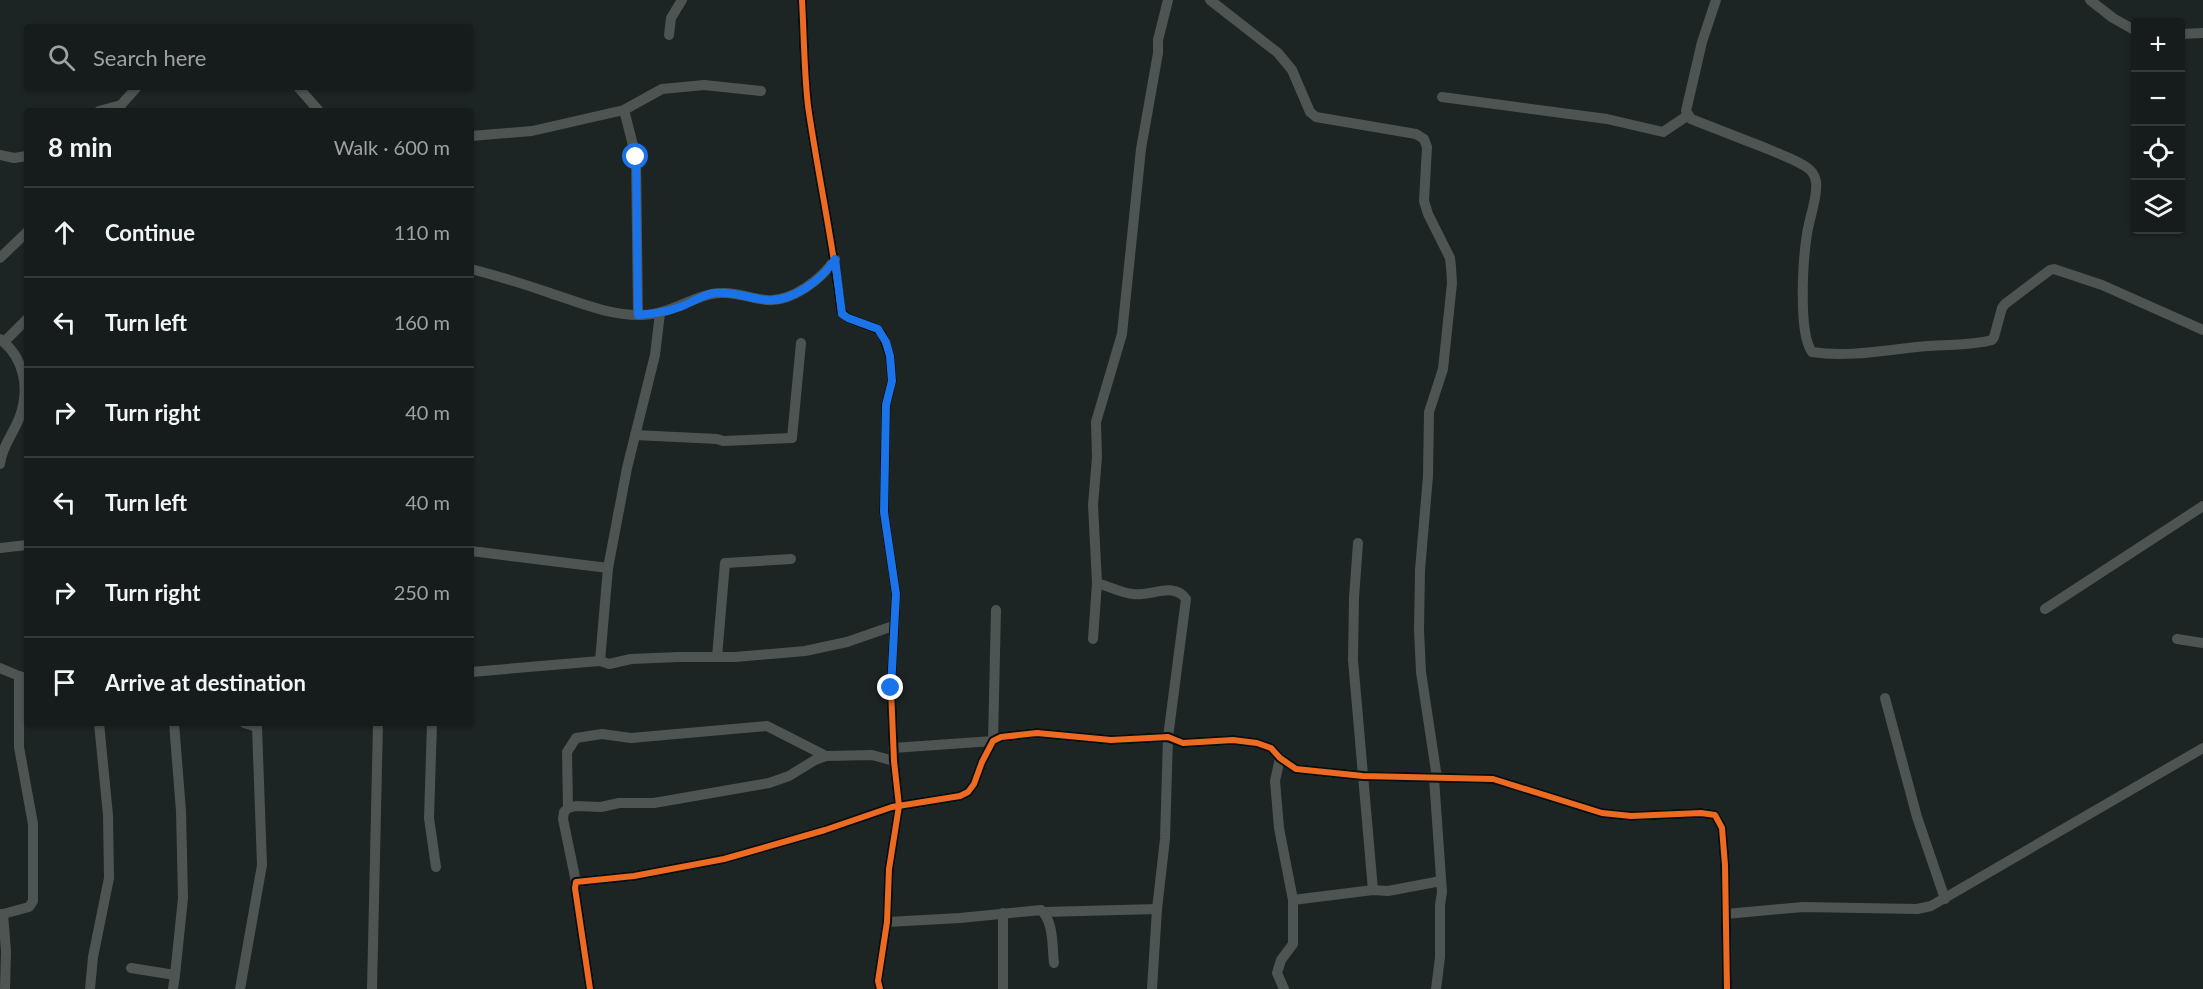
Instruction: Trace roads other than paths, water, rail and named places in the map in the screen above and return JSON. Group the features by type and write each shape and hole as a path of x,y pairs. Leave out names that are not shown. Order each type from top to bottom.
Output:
{"street":[{"path":"669,35 671,18 682,0"},
{"path":"802,0 808,105 835,259 842,314 878,329 886,342 890,356 892,381 886,405 884,512 896,594 891,688 898,806 889,869 887,922 878,981 880,989"},
{"path":"1093,639 1097,583 1093,505 1097,457 1096,422 1122,334 1141,149 1158,53 1158,40 1168,0"},
{"path":"1210,0 1278,53 1292,70 1310,112 1316,117 1416,134 1424,139 1427,147 1424,201 1450,258 1452,283 1443,369 1429,412 1428,476 1420,570 1421,672 1436,778 1441,881 1440,957 1436,989"},
{"path":"1688,116 1685,106 1716,0"},
{"path":"2090,0 2113,18 2131,28"},
{"path":"2185,34 2203,33"},
{"path":"474,136 532,131 624,110 662,89 704,85 761,92"},
{"path":"110,108 121,105 134,90"},
{"path":"301,90 316,108"},
{"path":"1442,97 1607,119 1663,132 1688,116"},
{"path":"624,110 636,157 638,315"},
{"path":"1688,116 1784,156 1809,168 1813,173 1816,190 1803,270 1805,336 1807,345 1812,351 1825,354 1856,353 1931,346 1964,346 1992,340 1995,338 2005,304 2054,269 2102,285 2203,330"},
{"path":"0,155 14,158 24,156"},
{"path":"0,258 24,235"},
{"path":"474,270 604,310 638,315 660,313 713,294 726,293 773,300 785,298 813,282 835,259"},
{"path":"600,661 608,568 635,435 655,355 660,313"},
{"path":"24,323 2,341 14,353 24,375"},
{"path":"635,435 723,441 792,438 801,343"},
{"path":"0,464 7,440 24,406"},
{"path":"2045,609 2203,506"},
{"path":"1358,543 1353,660 1373,890"},
{"path":"0,548 24,545"},
{"path":"474,551 608,568"},
{"path":"717,657 725,563 791,559"},
{"path":"1097,583 1134,595 1170,590 1182,593 1186,599 1168,737 1165,838 1157,909 1152,989"},
{"path":"576,882 634,876 724,859 825,830 886,808 945,800 968,792 993,741 996,610"},
{"path":"474,672 600,661 609,664 631,659 735,657 805,651 847,642 893,626"},
{"path":"2177,639 2203,643"},
{"path":"0,668 23,677 19,747 33,824 33,900 29,907 2,914 6,951 5,989"},
{"path":"1885,698 1917,817 1945,899"},
{"path":"90,989 93,957 109,878 108,815 99,726"},
{"path":"173,989 183,898 181,811 174,726"},
{"path":"240,989 262,865 257,727 254,726"},
{"path":"372,989 378,726"},
{"path":"432,726 429,818 436,867"},
{"path":"568,808 567,752 576,738 602,734 631,738 767,726 825,756"},
{"path":"893,747 993,741 1001,737 1037,733 1110,740 1168,737 1183,743 1233,740 1257,742 1271,748 1280,758 1296,769 1363,776 1493,779 1602,813 1631,816 1701,813 1715,815 1722,828 1727,989"},
{"path":"1726,914 1803,906 1917,909 1931,906 2203,748"},
{"path":"590,989 576,882 563,819 564,812 568,808 601,807 619,802 654,803 769,783 789,776 825,756 872,755 894,761"},
{"path":"1280,758 1275,781 1279,828 1293,900 1293,944 1281,960 1277,973 1284,989"},
{"path":"1293,900 1373,890 1388,891 1441,881"},
{"path":"887,922 960,918 1036,909 1044,912 1157,909"},
{"path":"1044,912 1050,927 1054,963"},
{"path":"1003,913 1003,989"},
{"path":"131,968 175,975"}]}
